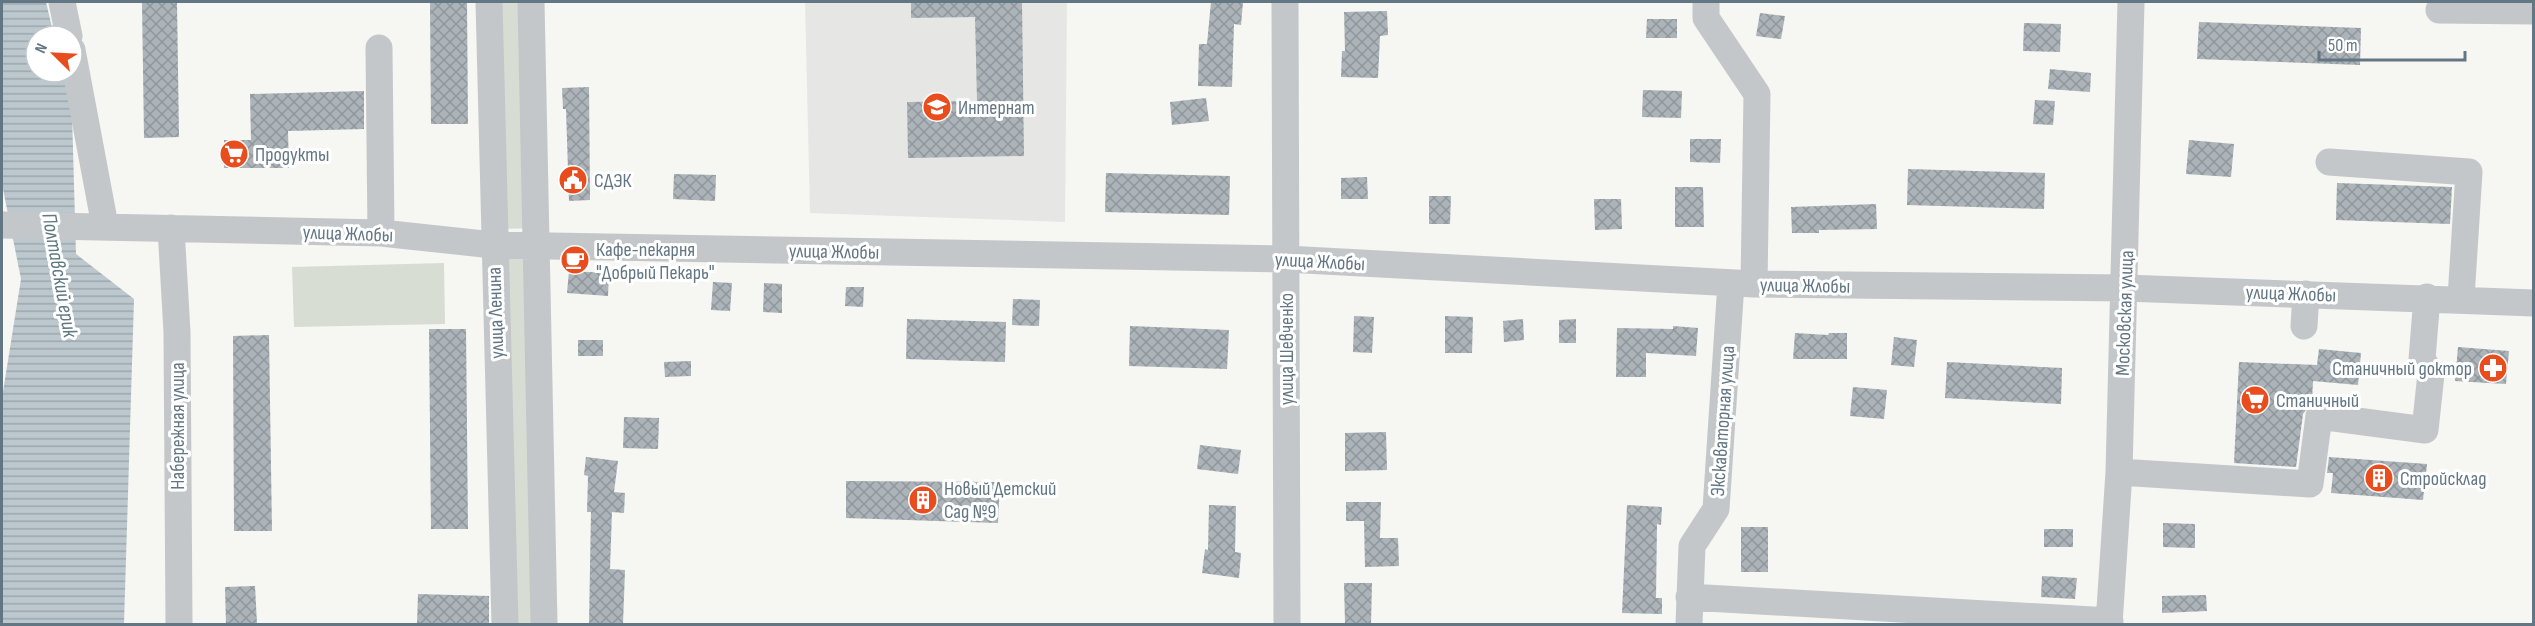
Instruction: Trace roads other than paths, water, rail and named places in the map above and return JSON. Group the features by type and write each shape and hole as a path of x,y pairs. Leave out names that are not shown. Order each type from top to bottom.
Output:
{"street":[{"path":"62,2 67,24"},
{"name":"улица Ленина","path":"489,2 493,245 505,624"},
{"name":"улица Ленина","path":"531,2 544,624"},
{"name":"улица Шевченко","path":"1285,2 1287,624"},
{"name":"Экскаваторная улица","path":"1689,624 1692,546 1716,509 1743,284 1757,94 1706,18 1706,2"},
{"name":"Московская улица","path":"2110,623 2119,472 2131,2"},
{"path":"2439,10 2534,11"},
{"path":"379,48 381,233"},
{"path":"79,84 105,221"},
{"path":"2329,162 2469,172 2461,298"},
{"name":"улица Жлобы","path":"2,225 105,221 171,228 381,233 493,245 1286,259 1743,284 2125,288 2461,298 2534,303"},
{"name":"Набережная улица","path":"171,228 177,332 179,624"},
{"path":"2304,326 2306,294"},
{"path":"2119,472 2310,484 2319,416 2426,430 2431,374 2422,359 2427,297"},
{"path":"1689,597 2110,623"}],"water":[{"name":"Полтавский ерик","path":"2,2 46,2 51,24 24,24 24,84 66,84 72,115 76,254 134,299 124,624 2,624 2,398 21,279 2,184"}],"place":[{"name":"Интернат","path":"937,107"},
{"name":"Продукты","path":"234,154"},
{"name":"СДЭК","path":"573,180"},
{"name":"Кафе-пекарня \"Добрый Пекарь\"","path":"575,260"},
{"name":"Станичный доктор","path":"2493,368"},
{"name":"Станичный","path":"2255,400"},
{"name":"Стройсклад","path":"2379,478"},
{"name":"Новый Детский Сад №9","path":"923,500"}]}
